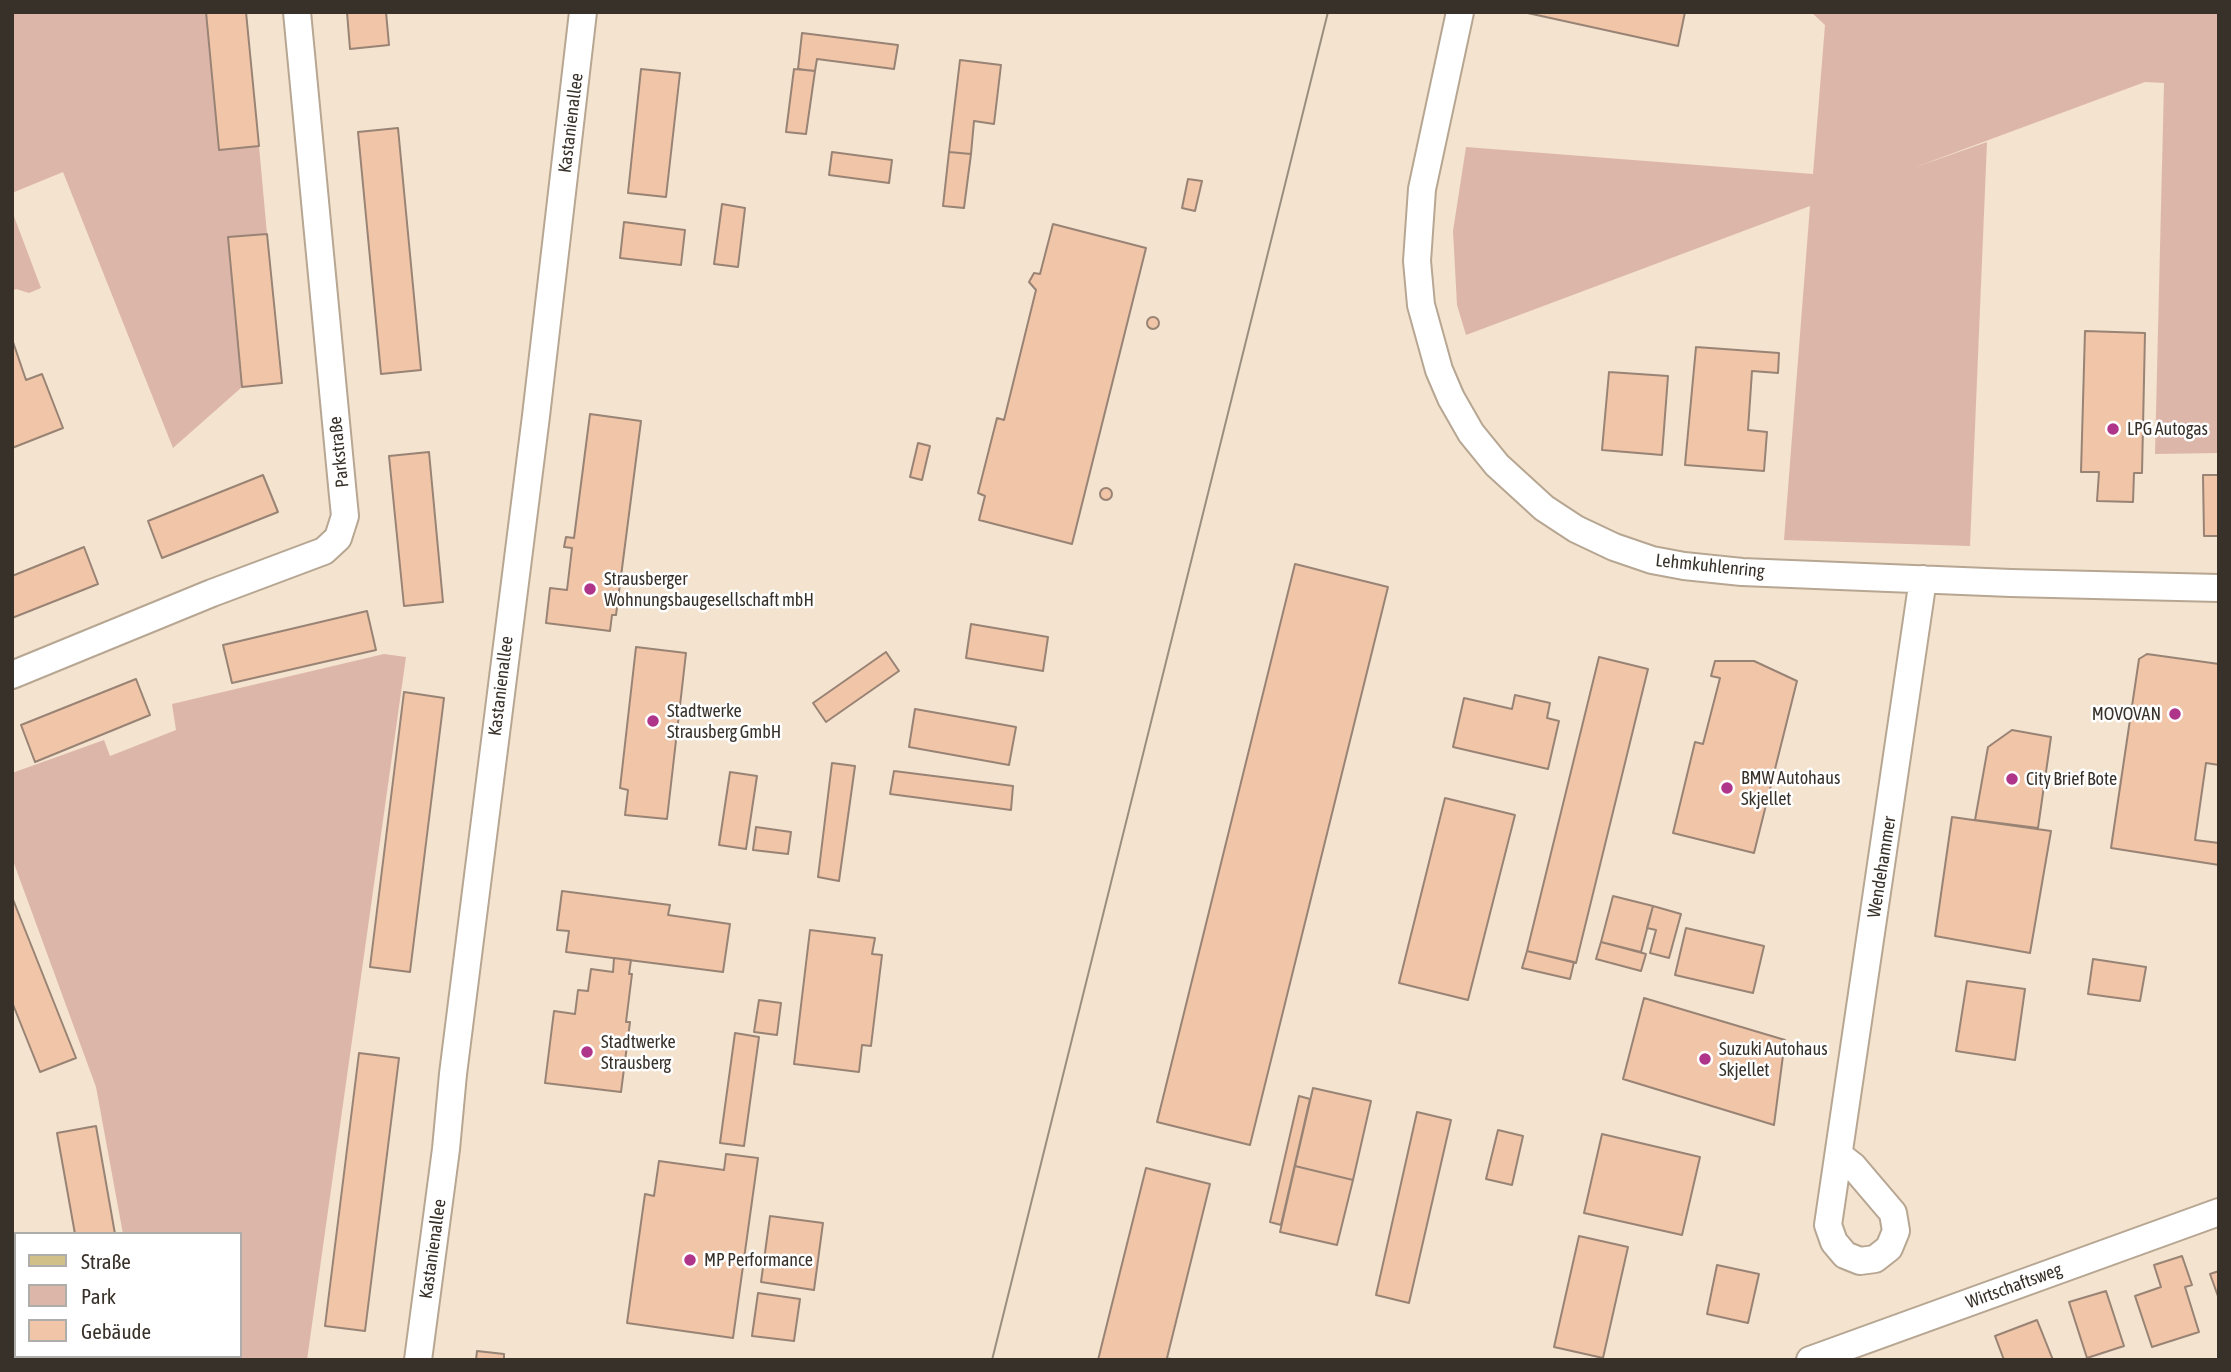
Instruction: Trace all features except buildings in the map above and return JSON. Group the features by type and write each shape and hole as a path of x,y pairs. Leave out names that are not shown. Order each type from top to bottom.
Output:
{"street":[{"name":"Parkstraße","path":"12,675 212,593 324,551 338,538 345,516 344,496 297,12"},
{"name":"Kastanienallee","path":"418,1360 536,416 583,12"},
{"name":"Lehmkuhlenring","path":"1460,12 1422,189 1418,227 1421,305 1439,370 1471,433 1497,465 1544,508 1576,529 1652,560 1742,572 2219,588"},
{"name":"Wendehammer","path":"1839,1155 1923,579"},
{"name":"Wirtschaftsweg","path":"1810,1360 2219,1212"}],"green space":[{"path":"12,12 206,12 219,150 259,146 267,234 228,238 242,387 173,448 63,172 12,193"},
{"path":"1811,12 2219,12 2219,453 2155,454 2164,83 2145,82 1913,168 1987,142 1970,546 1784,540 1810,206 1466,335 1457,305 1453,231 1466,147 1813,174 1825,25"},
{"path":"12,211 41,288 29,293 16,289 12,291"},
{"path":"384,654 406,657 307,1360 146,1359 242,1358 242,1232 123,1232 96,1087 12,858 12,773 104,740 110,756 176,730 172,704"}],"tram line":[{"path":"992,1360 1328,12"}],"place":[{"name":"LPG Autogas","path":"2113,429"},
{"name":"Strausberger Wohnungsbaugesellschaft mbH","path":"590,589"},
{"name":"MOVOVAN","path":"2175,714"},
{"name":"Stadtwerke Strausberg GmbH","path":"653,721"},
{"name":"City Brief Bote","path":"2012,779"},
{"name":"BMW Autohaus Skjellet","path":"1727,788"},
{"name":"Stadtwerke Strausberg","path":"587,1052"},
{"name":"Suzuki Autohaus Skjellet","path":"1705,1059"},
{"name":"MP Performance","path":"690,1260"}]}
